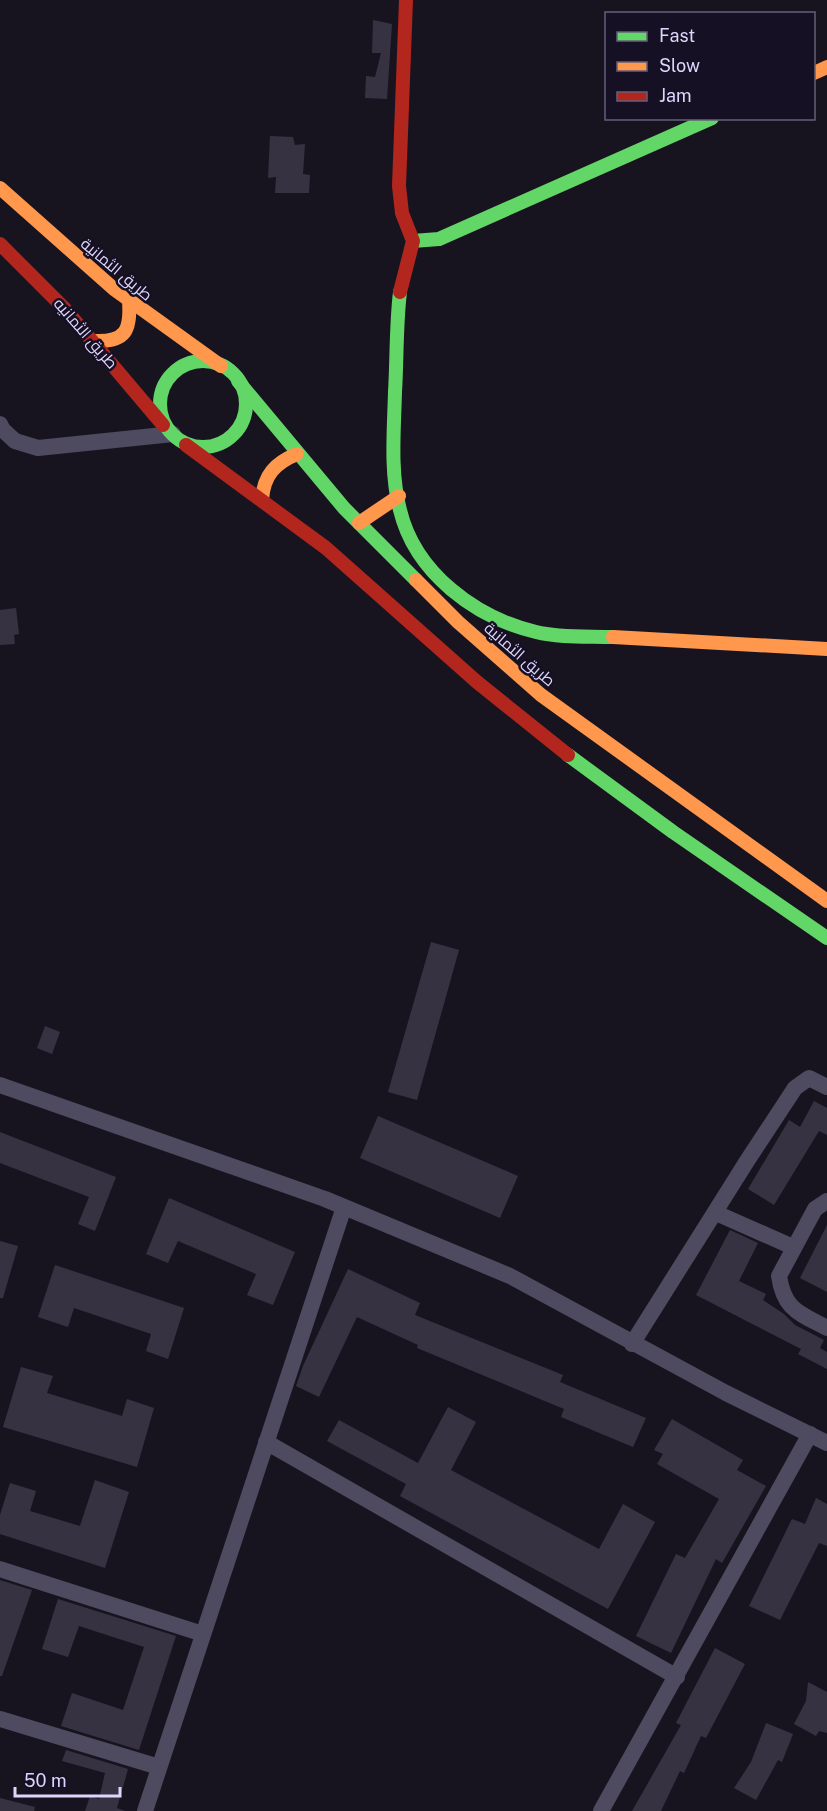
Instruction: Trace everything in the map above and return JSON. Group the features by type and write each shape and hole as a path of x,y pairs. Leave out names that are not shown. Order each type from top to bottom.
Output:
{"street":[{"path":"406,0 399,186 402,213 413,241 400,279 394,448 405,526 424,558 445,584 473,607 512,626 538,633 827,649"},
{"path":"413,241 439,239 707,120"},
{"name":"طريق الثمانية","path":"0,188 129,301 221,366"},
{"name":"طريق الثمانيه","path":"0,243 35,276 95,341 175,436 262,499 345,564 522,719 688,845 827,938"},
{"path":"95,341 111,343 123,338 129,327 129,301"},
{"path":"0,424 15,441 38,448 175,436 203,448 222,443 237,431 245,414 246,402 238,381 221,366 198,362 173,373 164,386 159,401 161,415 175,436"},
{"name":"طريق الثمانية","path":"238,381 297,454 359,523 458,622 541,695 827,901"},
{"path":"262,499 263,483 269,469 283,459 297,454"},
{"path":"359,523 399,496"},
{"path":"632,1344 747,1161 802,1081 809,1078 827,1087"},
{"path":"0,1084 344,1207 510,1276 632,1344 827,1443"},
{"path":"827,1202 815,1209 779,1276 785,1302 795,1311 827,1329"},
{"path":"145,1811 344,1207"},
{"path":"716,1213 793,1247"},
{"path":"601,1811 678,1677 810,1434"},
{"path":"267,1442 678,1677"},
{"path":"0,1569 203,1634"},
{"path":"0,1719 159,1767"}],"building":[{"path":"373,20 392,24 387,99 365,98 366,76 375,77 381,53 372,53"},
{"path":"270,136 293,137 295,145 305,144 303,174 310,175 309,193 275,193 276,177 268,178"},
{"path":"16,608 19,634 14,635 15,644 0,645 0,610"},
{"path":"431,942 459,950 417,1100 388,1092"},
{"path":"45,1026 60,1032 52,1054 37,1048"},
{"path":"814,1101 827,1108 827,1135 819,1131 774,1205 748,1189 789,1120 800,1127"},
{"path":"378,1116 518,1176 500,1218 360,1158"},
{"path":"0,1132 116,1177 95,1231 78,1224 89,1197 0,1163"},
{"path":"169,1198 295,1252 273,1305 247,1295 256,1274 178,1241 168,1263 146,1254"},
{"path":"827,1225 827,1292 800,1278"},
{"path":"730,1230 758,1243 739,1281 766,1294 763,1300 784,1314 795,1325 824,1340 820,1348 827,1352 827,1369 798,1354 801,1349 696,1295"},
{"path":"0,1241 18,1246 3,1298 0,1298"},
{"path":"55,1265 184,1308 168,1359 146,1351 151,1334 74,1308 68,1327 38,1317"},
{"path":"348,1269 420,1303 415,1315 563,1375 560,1382 646,1418 633,1447 561,1417 564,1409 417,1348 418,1345 357,1317 319,1397 296,1386"},
{"path":"21,1367 53,1376 47,1393 122,1416 127,1399 154,1408 137,1467 3,1427"},
{"path":"448,1407 476,1422 451,1470 599,1549 623,1504 655,1522 608,1609 400,1496 406,1484 327,1441 339,1420 418,1463"},
{"path":"672,1419 743,1460 737,1470 766,1486 722,1563 716,1559 671,1653 636,1636 676,1554 685,1558 719,1499 657,1464 663,1454 654,1450"},
{"path":"95,1480 129,1492 105,1568 0,1534 0,1515 10,1483 36,1491 30,1511 80,1526"},
{"path":"816,1498 827,1504 827,1546 819,1543 780,1620 749,1606 792,1519 805,1524"},
{"path":"0,1580 32,1590 2,1676 0,1676"},
{"path":"58,1599 176,1636 139,1750 61,1726 72,1693 123,1710 144,1647 79,1626 68,1657 42,1649"},
{"path":"715,1648 745,1664 706,1738 701,1736 684,1773 680,1771 661,1811 632,1811 681,1725 676,1723"},
{"path":"808,1682 827,1692 827,1733 819,1731 816,1736 794,1724 806,1701"},
{"path":"766,1723 793,1734 782,1762 778,1760 756,1800 734,1788 751,1762"},
{"path":"66,1750 128,1769 117,1808 125,1811 85,1811 90,1796 99,1799 105,1773 62,1761"},
{"path":"0,1798 35,1807 34,1811 0,1811"}],"traffic: fast":[{"path":"413,241 439,239 707,120"},
{"path":"400,292 394,437 395,481 400,510 419,554 451,589 492,616 545,634 613,637"},
{"path":"203,361 219,365 233,374 242,388 246,404 242,420 233,434 219,443 203,447 187,443 173,434 164,420 160,404 164,388 173,374 187,365 203,361"},
{"path":"238,381 344,508 416,580"},
{"path":"568,755 673,832 827,938"}],"traffic: slow":[{"path":"815,73 827,67"},
{"path":"0,188 114,289 221,366"},
{"path":"95,341 114,339 124,332 129,320 129,301"},
{"path":"262,499 265,483 272,471 283,461 297,454"},
{"path":"359,523 399,496"},
{"path":"416,580 458,622 541,695 827,901"},
{"path":"613,637 827,649"}],"traffic: jam":[{"path":"400,292 413,241 402,213 399,186 406,0"},
{"path":"0,244 65,309 163,425"},
{"path":"186,445 326,548 477,682 568,755"}]}
